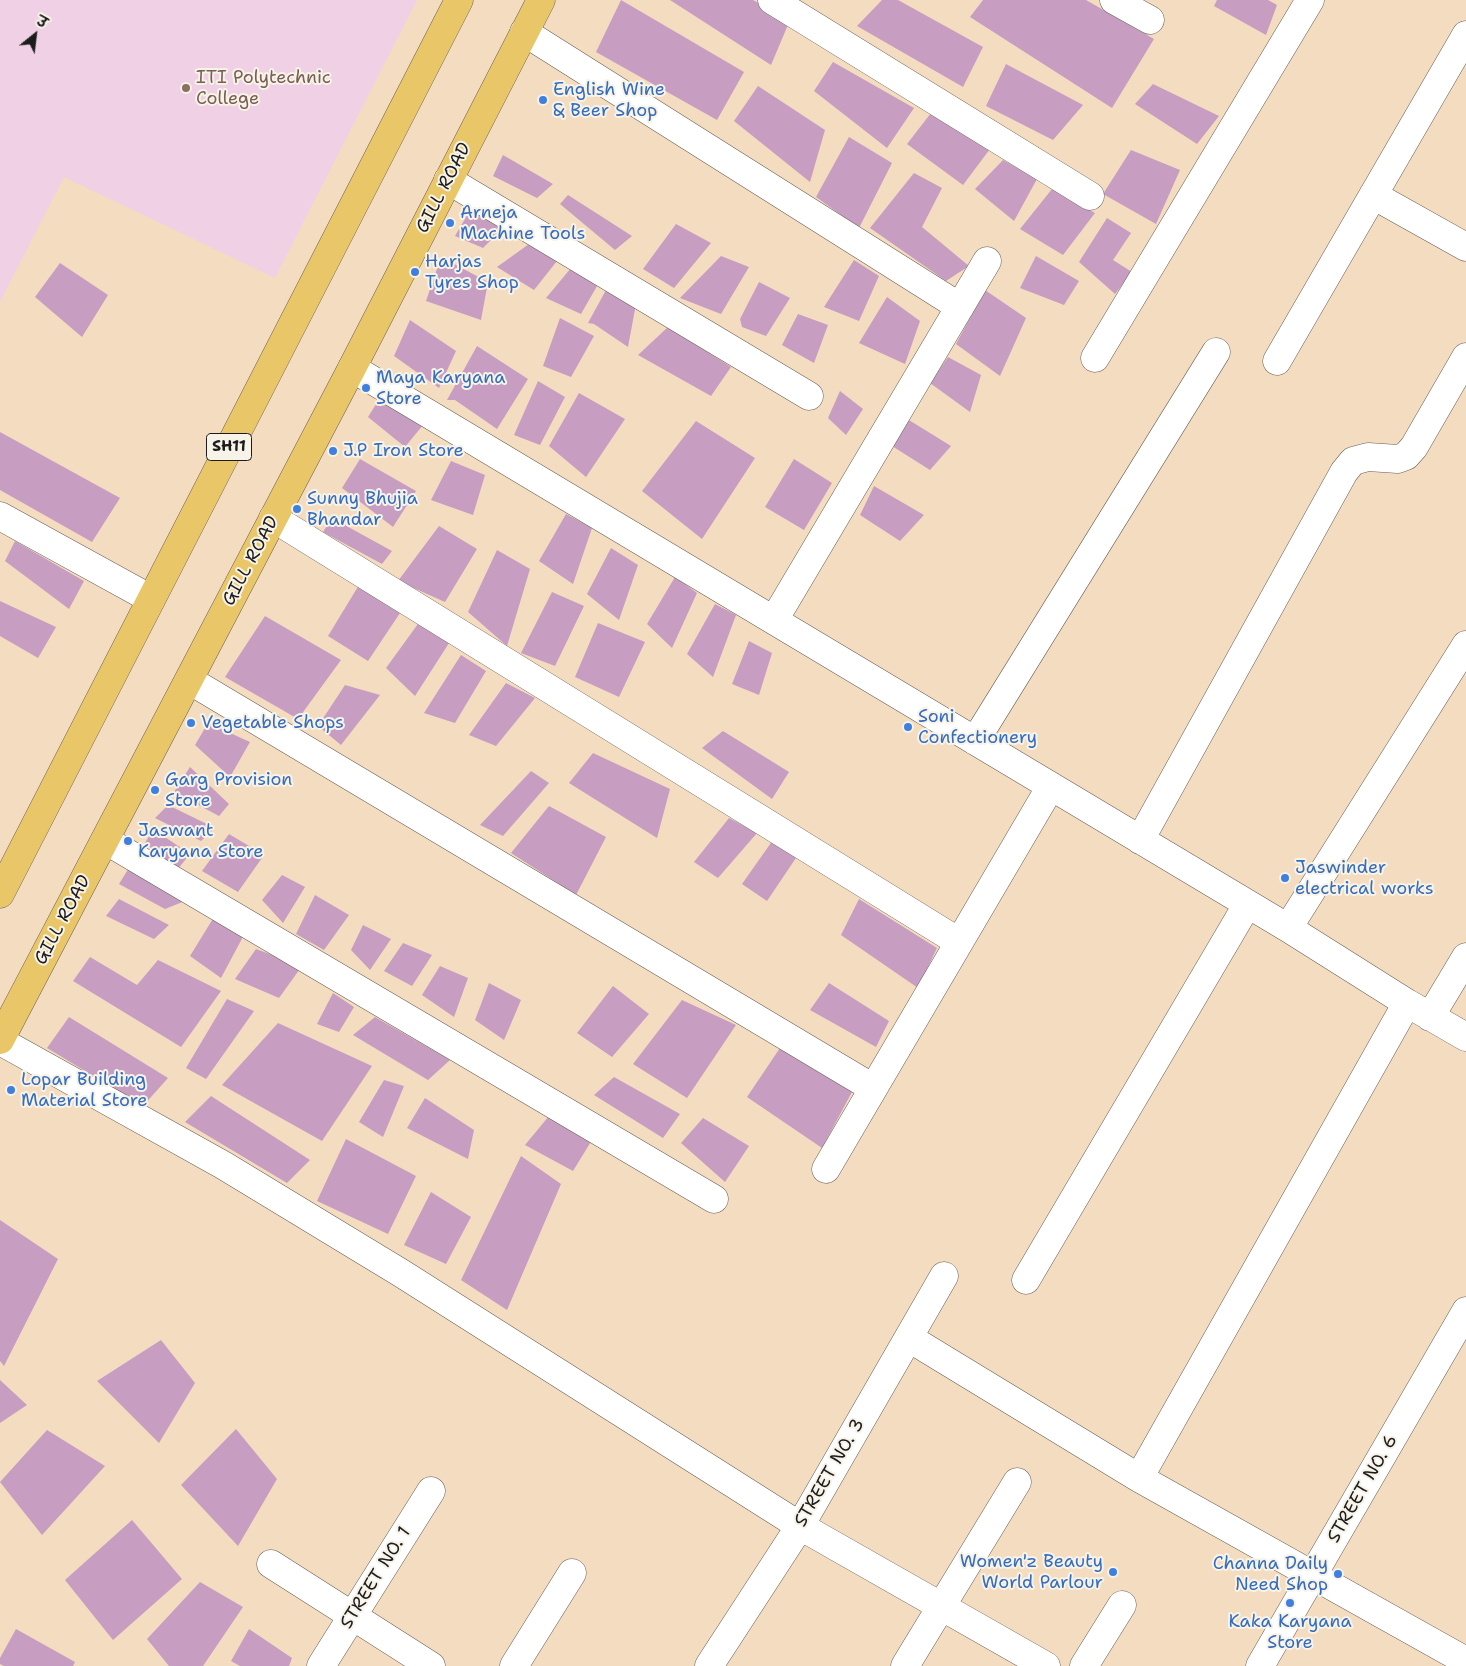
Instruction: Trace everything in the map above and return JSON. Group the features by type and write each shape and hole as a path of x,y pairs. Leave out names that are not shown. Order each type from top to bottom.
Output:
{"main road":[{"name":"SH11","path":"0,894 459,0"},
{"name":"GILL ROAD","path":"0,1040 352,368 541,0"}],"street":[{"path":"772,0 1090,196"},
{"path":"1114,0 1150,20"},
{"path":"1095,358 1310,0"},
{"path":"524,32 960,307"},
{"path":"1278,361 1466,35"},
{"path":"448,180 809,396"},
{"path":"1373,195 1466,247"},
{"path":"774,620 987,261"},
{"path":"975,741 1216,352"},
{"path":"1140,840 1344,472 1353,461 1368,457 1398,459 1406,456 1414,448 1466,357"},
{"path":"352,368 1288,928 1419,1010 1466,1037"},
{"path":"0,516 151,599"},
{"path":"273,518 959,942"},
{"path":"1288,928 1466,645"},
{"path":"189,680 873,1088"},
{"path":"826,1170 1051,786"},
{"path":"105,840 714,1199"},
{"path":"1026,1280 1247,905"},
{"path":"1139,1478 1419,1010 1466,957"},
{"path":"0,1040 223,1165 375,1258 800,1526 1046,1666"},
{"name":"STREET NO. 3","path":"709,1666 800,1526 944,1276"},
{"name":"STREET NO. 6","path":"1260,1666 1466,1312"},
{"path":"909,1338 1139,1478 1312,1577 1466,1661"},
{"path":"905,1666 1017,1482"},
{"name":"STREET NO. 1","path":"321,1666 431,1491"},
{"path":"270,1564 431,1666"},
{"path":"514,1666 572,1574"},
{"path":"1084,1666 1122,1605"}],"shaded area":[{"name":"ITI Polytechnic College","path":"0,0 417,0 275,278 64,177 0,302"}],"building":[{"path":"621,0 744,72 717,120 596,52"},
{"path":"670,0 753,0 790,20 771,65"},
{"path":"882,0 898,0 983,47 963,87 857,26"},
{"path":"983,0 1086,0 1154,39 1112,108 970,17"},
{"path":"1217,0 1268,0 1277,5 1266,35 1214,6"},
{"path":"833,62 914,108 887,148 814,91"},
{"path":"1006,64 1083,105 1053,140 986,106"},
{"path":"1153,84 1219,116 1197,144 1135,104"},
{"path":"758,86 825,130 810,182 734,121"},
{"path":"931,113 990,149 963,185 907,144"},
{"path":"849,137 892,163 859,228 816,197"},
{"path":"1131,150 1180,170 1156,224 1103,194"},
{"path":"503,155 553,184 537,198 493,176"},
{"path":"1003,160 1037,179 1014,221 975,189"},
{"path":"914,173 942,188 922,227 969,266 946,281 870,228"},
{"path":"1052,189 1095,213 1063,255 1020,229"},
{"path":"568,195 632,236 615,250 560,204"},
{"path":"473,205 507,224 483,248 455,236"},
{"path":"1107,218 1131,233 1113,260 1132,272 1115,294 1079,262"},
{"path":"676,224 711,243 674,288 643,269"},
{"path":"529,244 557,261 534,290 497,267"},
{"path":"721,256 749,267 721,314 680,298"},
{"path":"1036,256 1079,281 1064,305 1020,288"},
{"path":"441,257 488,282 481,320 426,301"},
{"path":"854,260 879,276 859,321 824,307"},
{"path":"60,263 108,295 82,337 35,297"},
{"path":"571,268 597,286 581,314 546,298"},
{"path":"759,282 790,298 766,336 742,327 740,319"},
{"path":"606,290 636,304 628,347 594,324 588,323"},
{"path":"985,290 1026,318 1000,376 956,344"},
{"path":"887,297 920,321 905,364 859,343"},
{"path":"798,314 828,325 814,363 782,345"},
{"path":"560,318 594,336 571,377 543,366"},
{"path":"410,320 456,351 439,388 394,356"},
{"path":"668,327 731,367 711,396 638,355"},
{"path":"477,346 528,379 497,429 455,400 447,400"},
{"path":"948,357 981,375 970,412 930,383"},
{"path":"538,381 565,397 540,445 514,435"},
{"path":"840,391 863,409 846,435 828,418"},
{"path":"579,393 625,419 586,477 549,446"},
{"path":"380,398 423,425 405,447 368,417"},
{"path":"904,417 951,446 930,470 892,446"},
{"path":"696,421 755,458 702,539 642,491"},
{"path":"0,432 120,498 92,542 0,490"},
{"path":"360,459 416,491 393,527 342,488"},
{"path":"794,459 832,483 804,530 765,507"},
{"path":"451,461 485,475 473,515 431,500"},
{"path":"874,486 924,515 900,541 860,515"},
{"path":"566,514 592,528 573,584 539,561"},
{"path":"332,518 392,551 382,564 323,532"},
{"path":"439,526 477,549 445,602 398,581"},
{"path":"15,541 84,581 69,609 5,561"},
{"path":"611,548 638,565 619,620 587,594"},
{"path":"497,550 530,569 507,646 468,612"},
{"path":"675,577 697,593 672,648 647,624"},
{"path":"359,585 402,610 368,661 328,636"},
{"path":"552,592 584,606 555,666 521,653"},
{"path":"0,601 56,627 38,658 0,636"},
{"path":"715,604 736,615 713,677 687,654"},
{"path":"265,616 341,660 298,719 225,677"},
{"path":"423,617 451,640 415,696 386,668"},
{"path":"598,623 645,642 619,697 575,677"},
{"path":"749,641 772,653 759,695 732,684"},
{"path":"461,655 486,671 455,723 424,713"},
{"path":"506,683 535,698 496,746 469,735"},
{"path":"345,685 380,695 341,745 318,726"},
{"path":"208,723 250,742 230,777 195,745"},
{"path":"723,731 789,772 772,799 702,748"},
{"path":"593,753 670,789 657,838 569,783"},
{"path":"190,767 229,804 219,816 174,792"},
{"path":"531,771 549,783 503,836 480,825"},
{"path":"168,805 215,828 201,841 155,818"},
{"path":"549,806 606,837 576,895 511,853"},
{"path":"729,818 757,833 718,878 694,862"},
{"path":"153,829 190,854 177,870 145,843"},
{"path":"229,834 264,855 238,892 202,871"},
{"path":"773,840 800,852 767,901 742,884"},
{"path":"132,863 190,899 165,909 119,884"},
{"path":"282,875 305,887 283,923 262,900"},
{"path":"315,895 349,915 324,950 296,934"},
{"path":"119,899 169,925 154,939 106,916"},
{"path":"859,899 937,948 918,988 841,935"},
{"path":"214,917 245,933 221,978 190,956"},
{"path":"363,925 391,939 370,970 351,950"},
{"path":"403,943 432,955 412,986 384,971"},
{"path":"256,949 302,966 279,998 235,979"},
{"path":"90,957 137,985 158,960 221,991 181,1047 73,981"},
{"path":"440,966 468,978 454,1017 422,995"},
{"path":"489,983 521,1000 504,1040 475,1020"},
{"path":"829,983 889,1021 876,1047 810,1010"},
{"path":"613,986 649,1014 612,1057 577,1033"},
{"path":"333,993 354,1007 339,1032 317,1024"},
{"path":"227,999 254,1011 206,1079 186,1068"},
{"path":"682,1000 736,1025 687,1098 633,1064"},
{"path":"69,1017 168,1078 143,1106 47,1048"},
{"path":"375,1017 450,1060 428,1080 353,1035"},
{"path":"278,1023 372,1066 322,1141 222,1085"},
{"path":"780,1048 852,1092 822,1148 747,1097"},
{"path":"614,1077 680,1114 663,1138 594,1095"},
{"path":"384,1080 404,1086 383,1137 359,1122"},
{"path":"211,1096 310,1160 287,1183 185,1122"},
{"path":"425,1098 474,1130 468,1159 407,1128"},
{"path":"549,1116 592,1140 573,1171 525,1145"},
{"path":"703,1118 749,1146 725,1182 681,1143"},
{"path":"346,1139 416,1176 388,1234 317,1201"},
{"path":"521,1156 561,1184 507,1310 461,1280"},
{"path":"431,1192 471,1217 446,1264 404,1245"},
{"path":"0,1220 58,1259 4,1366 0,1361"},
{"path":"161,1340 195,1383 159,1443 97,1381"},
{"path":"0,1380 27,1405 0,1423"},
{"path":"236,1429 277,1479 238,1546 181,1485"},
{"path":"47,1430 105,1466 42,1535 0,1482"},
{"path":"132,1520 182,1579 113,1640 65,1580"},
{"path":"200,1582 243,1607 203,1666 169,1666 147,1639"},
{"path":"16,1629 75,1662 73,1666 4,1666 0,1664 0,1658"},
{"path":"249,1629 292,1658 289,1666 240,1666 231,1661"}],"place":[{"name":"ITI Polytechnic College","path":"186,88"},
{"name":"English Wine & Beer Shop","path":"543,100"},
{"name":"Arneja Machine Tools","path":"450,223"},
{"name":"Harjas Tyres Shop","path":"415,272"},
{"name":"Maya Karyana Store","path":"366,388"},
{"name":"J.P Iron Store","path":"333,451"},
{"name":"Sunny Bhujia Bhandar","path":"297,509"},
{"name":"Vegetable Shops","path":"191,723"},
{"name":"Soni Confectionery","path":"908,727"},
{"name":"Garg Provision Store","path":"155,790"},
{"name":"Jaswant Karyana Store","path":"128,841"},
{"name":"Jaswinder electrical works","path":"1285,878"},
{"name":"Lopar Building Material Store","path":"11,1090"},
{"name":"Women'z Beauty World Parlour","path":"1113,1572"},
{"name":"Channa Daily Need Shop","path":"1338,1574"},
{"name":"Kaka Karyana Store","path":"1290,1603"}]}
